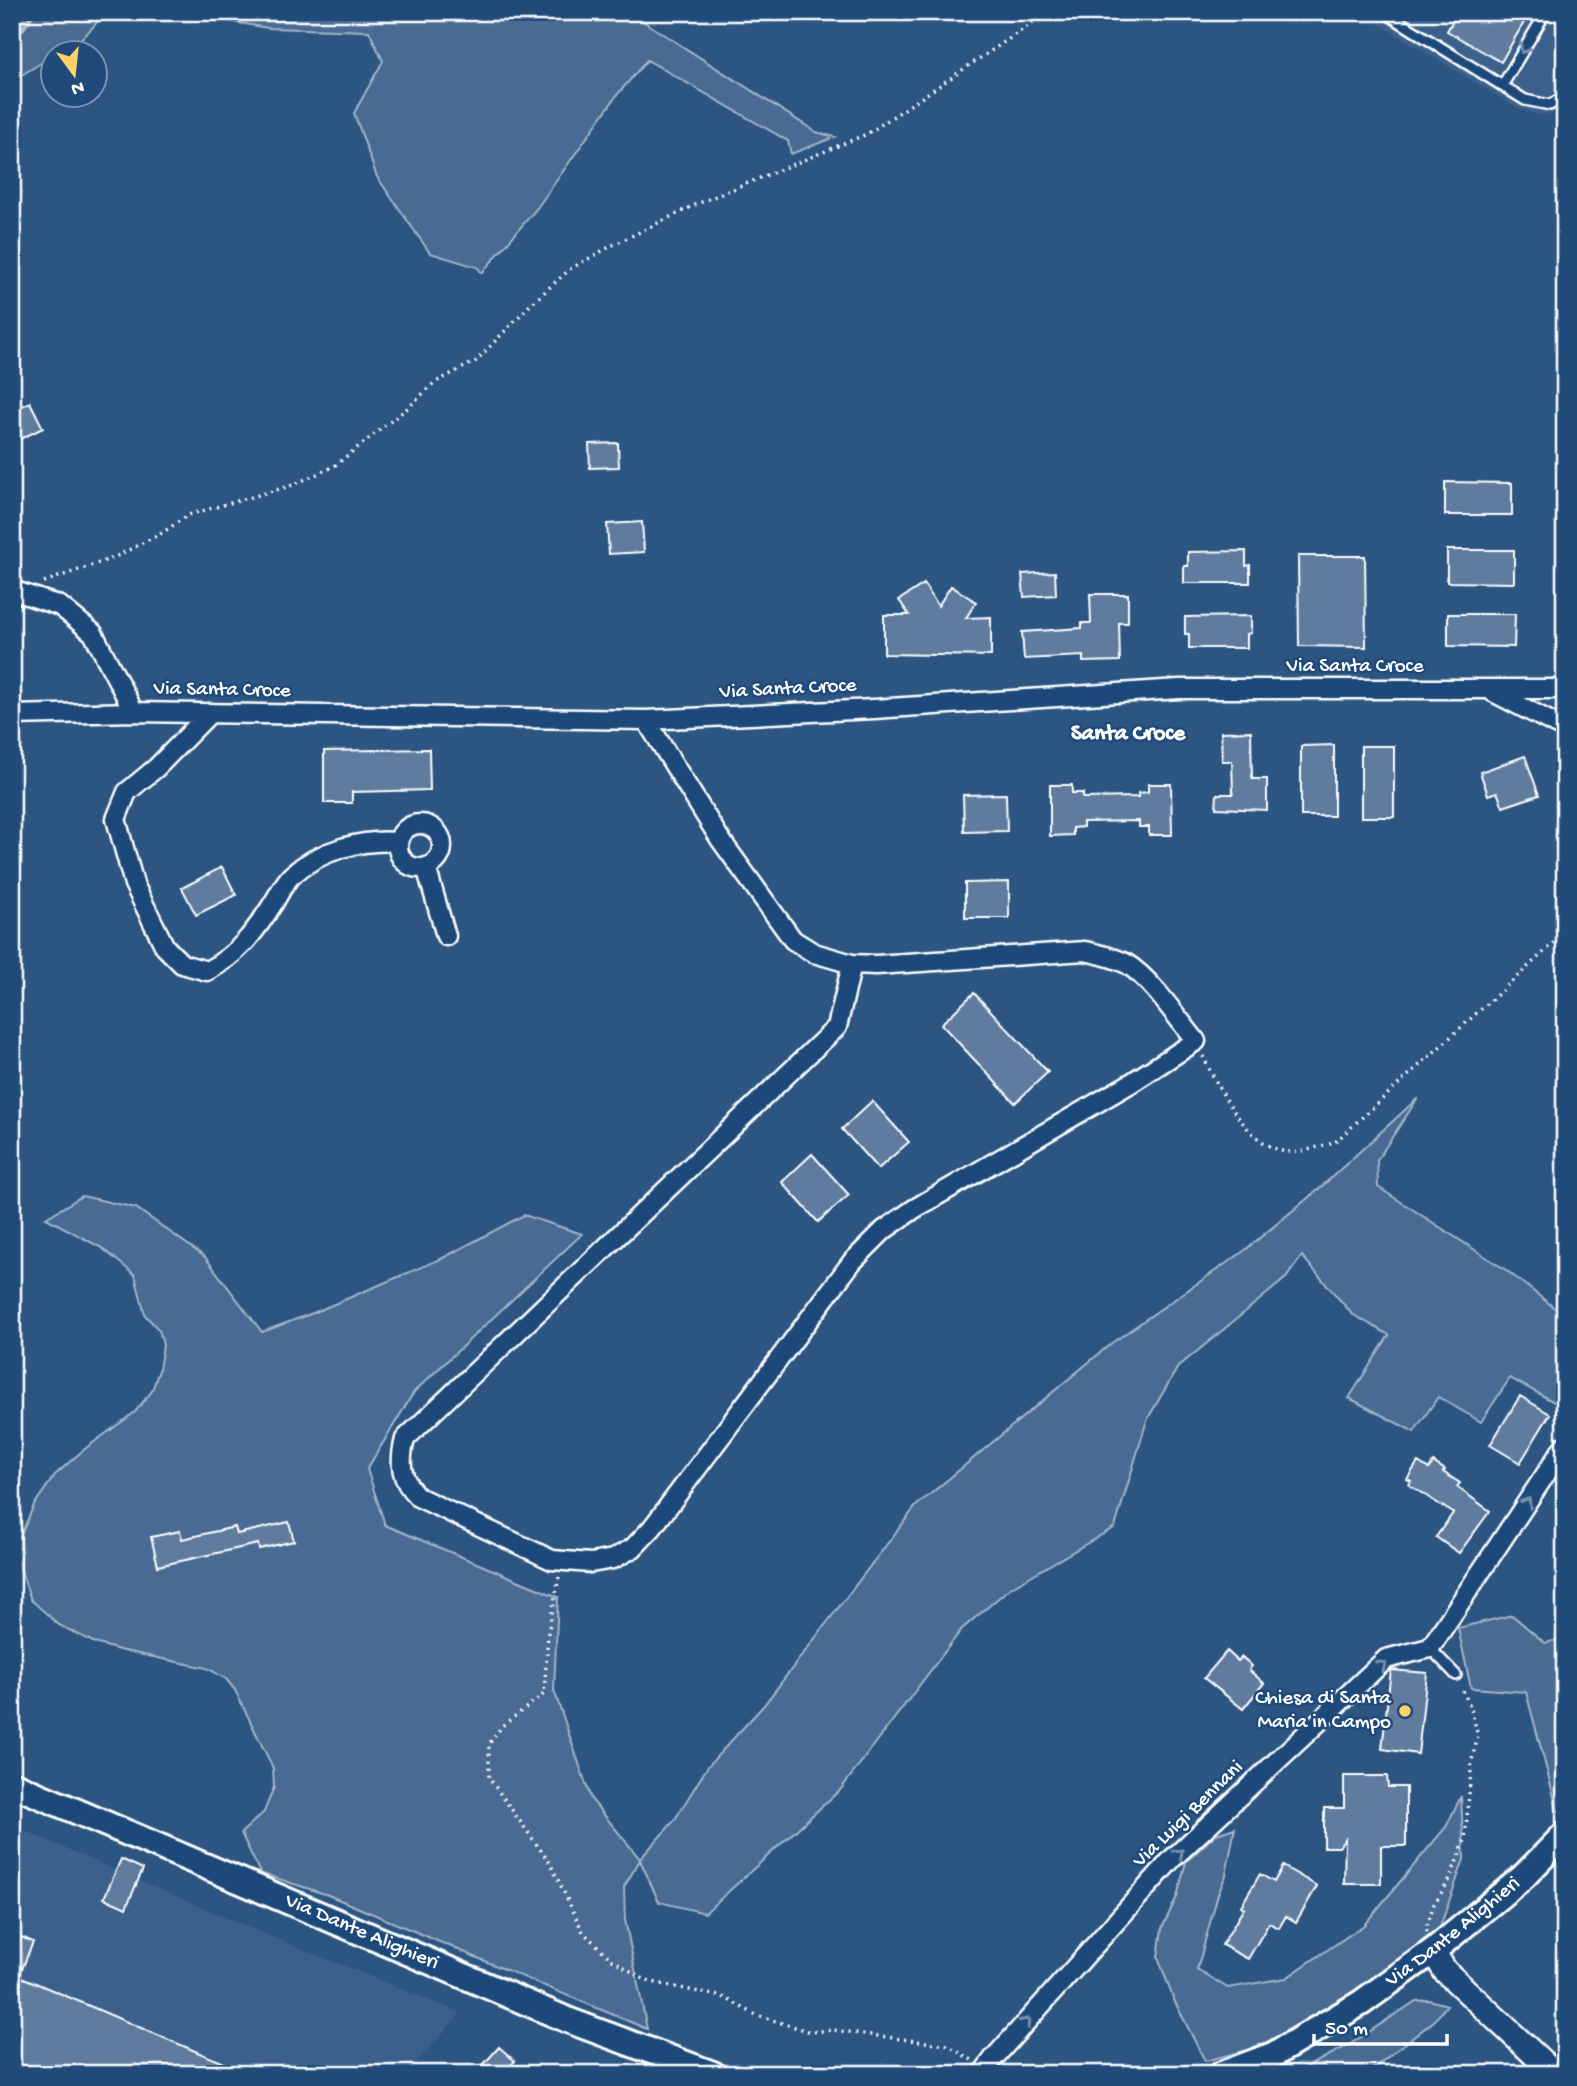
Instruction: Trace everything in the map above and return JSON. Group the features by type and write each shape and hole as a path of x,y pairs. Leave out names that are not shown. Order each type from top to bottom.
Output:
{"main road":[{"name":"Via Dante Alighieri","path":"12,1784 570,2021 712,2074"},
{"name":"Via Dante Alighieri","path":"1222,2074 1273,2055 1361,2003 1433,1951 1523,1877 1565,1834"}],"street":[{"path":"16,591 60,606 93,633 134,712"},
{"name":"Via Santa Croce","path":"12,715 134,712 646,720 874,709 1179,689 1565,690"},
{"path":"1487,690 1565,729"},
{"path":"209,713 156,768 127,792 116,820 134,884 165,947 182,964 206,971 223,962 253,935 291,876 325,853 374,840 398,842"},
{"path":"663,746 678,719"},
{"path":"646,720 720,839 793,940 814,953 852,964 1085,951 1104,955 1127,965 1145,981 1196,1041 1131,1083 914,1209 884,1230 852,1262 652,1528 633,1548 613,1559 591,1563 552,1560 418,1497 409,1489 403,1475 400,1458 405,1439 836,1027 852,964"},
{"path":"426,824 438,832 441,838 441,853 438,859 426,867 411,866 401,856 398,842 405,829 411,825 426,824"},
{"path":"426,867 446,936"},
{"path":"1430,1648 1565,1445"},
{"name":"Via Luigi Bennani","path":"984,2071 1172,1860 1386,1659 1430,1648"},
{"path":"1433,1951 1446,1971 1555,2074"}],"lane":[{"path":"1384,12 1525,100 1550,105 1565,96"},
{"path":"1502,86 1546,12"},
{"path":"1430,1648 1456,1675"}],"path":[{"path":"16,591 113,558 162,533 188,515 290,486 333,467 410,406 434,383 476,361 529,306 570,269 699,203 867,134 1049,12"},
{"path":"1196,1041 1224,1098 1264,1144 1289,1153 1335,1142 1565,933"},
{"path":"562,1561 548,1633 544,1693 502,1726 489,1744 489,1778 550,1863 583,1932 611,1959 648,1981 723,1997 756,2015 811,2032 833,2030 947,2045 984,2071"},
{"path":"1433,1951 1426,1928 1434,1904 1448,1881 1465,1840 1472,1760 1478,1736 1471,1709 1456,1675"}],"shaded area":[{"path":"12,12 106,12 81,38 38,38 38,65 20,76 12,75"},
{"path":"174,12 638,12 643,21 816,132 835,137 791,154 788,141 647,60 617,95 537,208 482,273 477,267 430,253 377,177 354,113 383,61 369,31 268,28"},
{"path":"1359,12 1565,12 1565,108 1554,114 1537,115 1517,108"},
{"path":"1418,1098 1377,1160 1378,1187 1506,1270 1565,1316 1565,1408 1510,1378 1481,1422 1438,1397 1414,1432 1349,1398 1389,1335 1352,1314 1302,1256 1286,1278 1178,1367 1147,1420 1115,1527 1010,1588 962,1629 841,1789 705,1913 659,1902 640,1860 624,1887 625,1920 647,2029 328,1895 260,1873 241,1833 264,1812 274,1787 273,1768 235,1690 226,1679 207,1668 95,1643 59,1625 31,1600 20,1568 20,1537 34,1505 55,1475 82,1451 135,1412 152,1391 163,1345 159,1330 145,1315 135,1275 102,1248 46,1218 82,1196 136,1208 205,1257 262,1332 443,1258 524,1215 582,1234 414,1392 367,1469 385,1525 558,1597 554,1690 591,1799 640,1859 674,1821 708,1766 764,1705 916,1506 1113,1342 1244,1251 1320,1188"},
{"path":"1512,1615 1545,1643 1565,1638 1565,1805 1558,1812 1526,1692 1471,1688 1458,1628"},
{"path":"1461,1796 1464,1859 1440,1927 1346,2001 1255,2048 1205,2061 1173,1998 1158,1957 1162,1928 1177,1897 1186,1862 1216,1834 1235,1828 1226,1875 1218,1894 1197,1970 1228,1988 1286,1978 1364,1925 1446,1827"},
{"path":"12,1825 238,1923 461,2013 406,2074 12,2074"},
{"path":"1429,2000 1447,2005 1434,2021 1366,2074 1293,2074 1349,2045 1416,2001"}],"building":[{"path":"1458,12 1530,12 1501,62 1447,31"},
{"path":"30,402 43,428 12,443 12,411"},
{"path":"618,443 619,467 590,468 589,444"},
{"path":"1445,482 1512,483 1512,515 1445,515"},
{"path":"642,522 644,552 609,554 607,524"},
{"path":"1447,550 1514,550 1514,583 1447,582"},
{"path":"1246,551 1246,566 1250,565 1250,583 1184,583 1184,566 1188,566 1188,552"},
{"path":"1298,556 1365,556 1366,647 1299,646"},
{"path":"1055,572 1056,595 1024,597 1022,574"},
{"path":"924,584 938,606 951,586 976,602 966,618 991,617 991,656 884,654 884,615 909,615 899,600"},
{"path":"1090,594 1128,594 1128,623 1119,623 1120,661 1083,662 1083,656 1024,659 1022,632 1082,628 1082,623 1091,623"},
{"path":"1448,614 1515,614 1514,647 1448,646"},
{"path":"1251,616 1251,633 1247,634 1247,648 1189,648 1189,634 1185,634 1185,617"},
{"path":"1251,731 1252,779 1267,779 1267,810 1216,808 1217,794 1233,794 1232,761 1222,761 1221,732"},
{"path":"1334,745 1334,816 1301,816 1301,746"},
{"path":"1361,746 1394,746 1394,817 1361,817"},
{"path":"429,749 430,790 352,792 352,803 324,803 324,751"},
{"path":"1525,756 1539,795 1503,807 1497,792 1488,795 1480,772"},
{"path":"1148,784 1171,784 1172,835 1149,835 1149,827 1139,827 1139,821 1083,822 1083,827 1073,828 1073,835 1050,836 1050,785 1072,785 1072,793 1083,793 1083,798 1138,797 1138,793 1148,792"},
{"path":"1006,794 1007,831 964,832 963,795"},
{"path":"222,867 236,895 196,915 182,888"},
{"path":"1009,882 1009,918 965,918 965,883"},
{"path":"974,993 1048,1072 1015,1103 941,1024"},
{"path":"872,1101 909,1142 878,1169 842,1129"},
{"path":"812,1154 849,1195 818,1222 782,1182"},
{"path":"1520,1396 1550,1414 1520,1463 1490,1445"},
{"path":"1418,1462 1429,1469 1433,1462 1445,1470 1443,1472 1460,1483 1457,1487 1490,1511 1459,1553 1436,1537 1453,1513 1409,1485 1411,1481 1407,1479"},
{"path":"289,1522 294,1541 259,1549 258,1544 158,1566 151,1537 180,1531 182,1539 235,1527 237,1534"},
{"path":"1227,1651 1238,1661 1242,1657 1252,1666 1249,1670 1264,1683 1243,1709 1204,1678"},
{"name":"Chiesa di Santa Maria in Campo","path":"1391,1670 1427,1673 1418,1754 1382,1749"},
{"path":"1344,1776 1387,1776 1388,1787 1406,1787 1406,1846 1381,1846 1381,1884 1344,1884 1345,1839 1339,1847 1324,1847 1324,1808 1344,1808"},
{"path":"121,1859 143,1869 126,1908 104,1898"},
{"path":"1283,1866 1317,1886 1296,1922 1286,1916 1279,1928 1269,1923 1248,1959 1222,1945 1260,1874 1274,1882"},
{"path":"12,1933 33,1942 19,1976 249,2074 12,2074"},
{"path":"499,2047 515,2061 502,2074 475,2074"}],"waterway":[{"path":"12,31 22,29 34,12"}],"place":[{"name":"Chiesa di Santa Maria in Campo","path":"1405,1711"}],"district":[{"name":"Santa Croce","path":"1128,734"}]}
